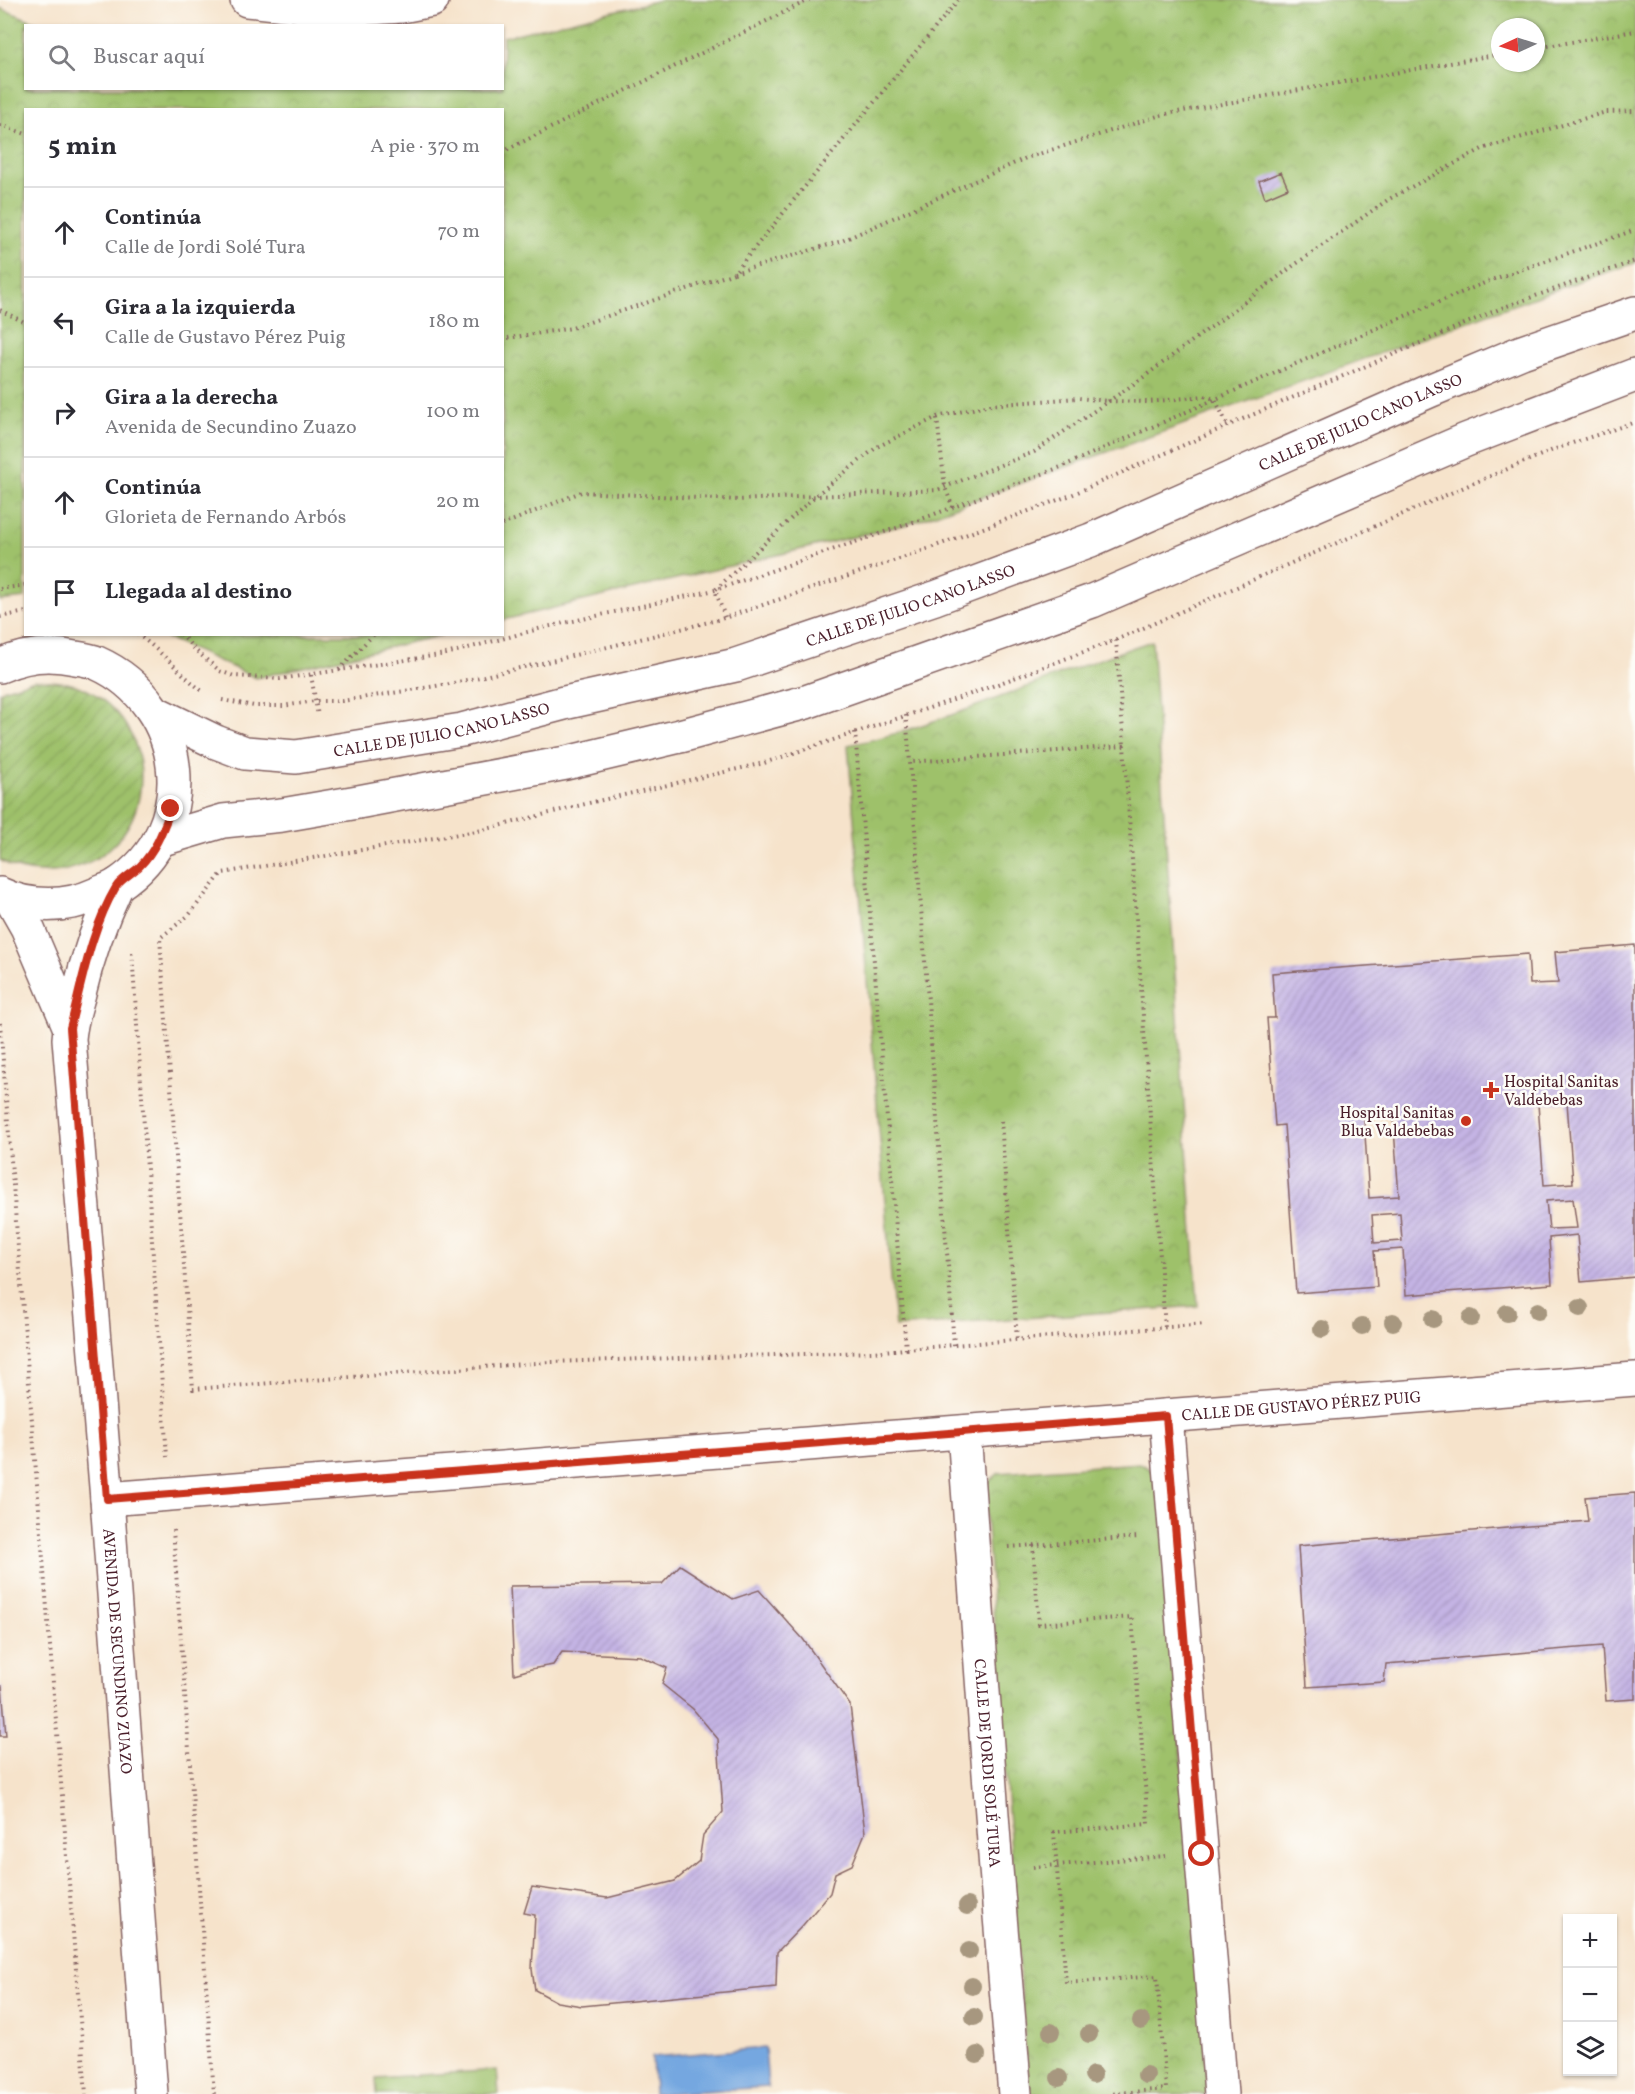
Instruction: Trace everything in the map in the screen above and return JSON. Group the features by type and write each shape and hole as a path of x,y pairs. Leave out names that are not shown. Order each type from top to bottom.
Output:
{"main road":[{"path":"247,0 339,10 401,6 432,0"},
{"name":"CALLE DE JULIO CANO LASSO","path":"156,713 216,742 245,753 296,757 462,730 564,703 736,665 935,598 1091,540 1522,352 1635,313"},
{"path":"159,840 223,821 292,814 566,763 680,736 806,702 1092,601 1466,440 1635,375"},
{"path":"0,666 17,658 57,654 96,662 130,683 156,713 169,744 175,776 171,809 159,840 141,865 117,885 84,900 47,905 6,896"},
{"name":"AVENIDA DE SECUNDINO ZUAZO","path":"70,1028 100,922 117,885"},
{"name":"AVENIDA DE SECUNDINO ZUAZO","path":"6,896 27,927 70,1028 151,2094"},
{"name":"CALLE DE GUSTAVO PÉREZ PUIG","path":"107,1499 1635,1379"},
{"path":"1166,1416 1217,2086"},
{"name":"CALLE DE JORDI SOLÉ TURA","path":"964,1432 1015,2094"}],"path":[{"path":"504,151 809,0"},
{"path":"734,273 958,0"},
{"path":"1545,47 1635,32"},
{"path":"504,339 572,328 734,273 842,241 1026,158 1161,115 1491,56"},
{"path":"504,524 581,492 738,500 937,490 1034,452 1389,199 1482,149 1606,112 1635,111"},
{"path":"0,125 24,134"},
{"path":"183,636 219,671 234,676 280,679 446,654 546,627 716,590 953,508 1061,467 1484,284 1635,230"},
{"path":"213,697 228,703 254,706 342,701 448,684 555,660 725,617 917,553 1071,495 1504,307 1635,261"},
{"path":"0,310 24,322"},
{"path":"716,590 815,496 878,447 937,417 990,405 1078,398 1149,402 1204,396 1215,399 1228,426"},
{"path":"937,417 945,487 953,508"},
{"path":"0,589 24,585"},
{"path":"716,590 725,617"},
{"path":"0,617 24,612"},
{"path":"140,636 158,649 177,670 206,695"},
{"path":"337,671 372,636"},
{"path":"1116,640 1165,1328"},
{"path":"311,675 318,720"},
{"path":"906,715 954,1345"},
{"path":"855,732 906,1349"},
{"path":"910,762 1124,746"},
{"path":"160,938 193,1389 550,1362 861,1353 1205,1324"},
{"path":"131,966 132,946"},
{"path":"0,1023 86,2094"},
{"path":"1001,1120 1017,1340"},
{"path":"1005,1548 1146,1536"},
{"path":"1033,1545 1039,1624 1132,1617 1148,1824 1054,1832 1066,1983 1157,1976 1166,2089 1109,2094"},
{"path":"1024,1868 1176,1855"}],"green space":[{"path":"660,0 1635,0 1635,263 908,524 504,620 504,108 24,108 24,598 0,601 0,8 35,22 48,24 24,24 24,90 504,90 504,37"},
{"path":"163,636 438,636 256,678"},
{"path":"1152,641 1198,1306 895,1327 848,745 892,735 934,721"},
{"path":"35,680 74,685 96,695 119,716 134,741 140,768 139,796 130,822 114,844 91,861 61,871 30,871 0,860 0,692"},
{"path":"1140,1463 1159,1475 1209,2094 1029,2094 984,1486 999,1473"},
{"path":"497,2070 499,2094 377,2094 376,2078"}],"water":[{"path":"765,2048 768,2087 654,2094 652,2057"}],"building":[{"path":"1281,172 1288,188 1265,198 1259,181"},
{"name":"Hospital Sanitas Blua Valdebebas","path":"1635,945 1635,1277 1581,1282 1577,1235 1549,1238 1552,1284 1406,1295 1403,1249 1374,1251 1377,1287 1296,1293 1284,1125 1275,1126 1267,1018 1275,1018 1272,973 1528,954 1530,984 1558,983 1555,952","holes":["1567,1102 1573,1183 1544,1185 1538,1104","1393,1116 1399,1196 1369,1198 1364,1118","1573,1199 1577,1228 1549,1229 1546,1201","1400,1213 1402,1241 1374,1243 1372,1215"]},
{"path":"1635,1493 1635,1699 1606,1701 1602,1646 1386,1664 1384,1682 1307,1687 1298,1546 1588,1521 1585,1497"},
{"path":"680,1565 733,1599 759,1590 803,1639 850,1705 865,1833 852,1865 835,1873 830,1893 777,1952 776,1987 582,2006 557,2002 535,1990 532,1969 535,1915 524,1913 532,1887 607,1898 675,1881 699,1861 703,1835 723,1812 718,1739 693,1709 662,1684 667,1668 640,1656 562,1652 553,1665 514,1674 510,1586 662,1584"},
{"path":"0,1686 2,1686 6,1736 0,1736"}],"place":[{"name":"Hospital Sanitas Valdebebas","path":"1491,1090"},
{"name":"Hospital Sanitas Blua Valdebebas","path":"1466,1121"}],"route":[{"path":"171,809 159,840 141,865 117,885 100,922 70,1028 69,1039 107,1499 1166,1416 1202,1854"}]}
